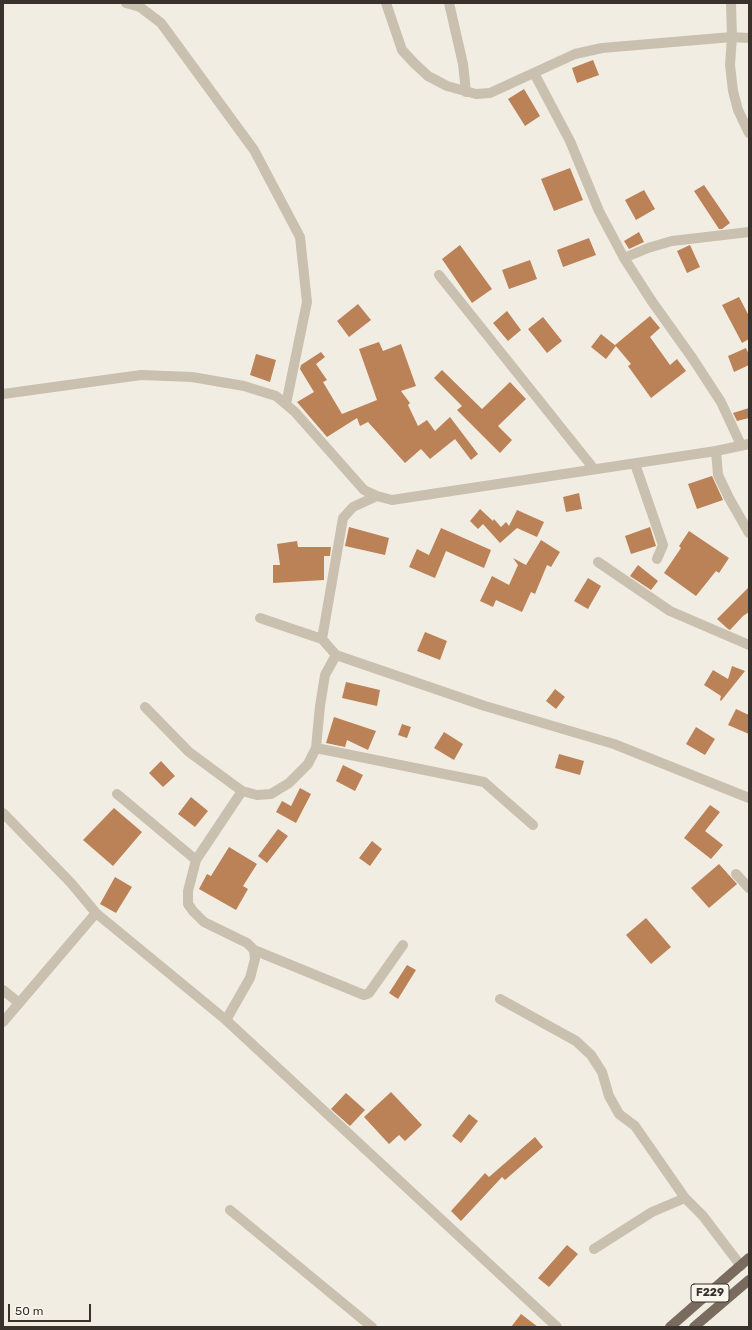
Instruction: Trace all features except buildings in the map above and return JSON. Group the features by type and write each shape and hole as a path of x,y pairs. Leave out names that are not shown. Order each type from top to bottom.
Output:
{"main road":[{"name":"F229","path":"670,1327 749,1258"},
{"name":"F229","path":"694,1327 749,1280"}],"street":[{"path":"126,3 140,8 161,23 254,150 300,237 307,302 286,404"},
{"path":"386,3 402,50 428,76 447,86 476,94 490,93 575,54 602,48 732,37 749,38"},
{"path":"449,3 463,64 466,92"},
{"path":"731,3 732,37 730,65 733,91 738,110 749,133"},
{"path":"3,394 141,375 192,377 244,386 276,396 295,412 364,490 377,496 392,500 635,464 745,445 722,402 651,300 624,258 599,211 570,141 534,73"},
{"path":"624,258 648,248 672,241 749,232"},
{"path":"439,275 594,469"},
{"path":"716,451 718,475 729,498 749,532"},
{"path":"635,464 663,545 657,559"},
{"path":"322,639 343,518 353,507 377,496"},
{"path":"598,562 670,611 749,645"},
{"path":"260,618 322,639 336,655 485,706 614,744 749,798"},
{"path":"145,707 189,752 242,791 257,795 271,794 290,783 304,769 316,748 325,675 336,655"},
{"path":"316,748 484,782 533,825"},
{"path":"242,791 196,860 188,891 188,904 204,922 247,943 254,950 364,995 369,993 403,945"},
{"path":"117,794 196,860"},
{"path":"3,813 71,883 96,913 226,1020 557,1327"},
{"path":"736,874 749,888"},
{"path":"3,1022 96,913"},
{"path":"226,1020 250,978 255,959 254,950"},
{"path":"3,990 19,1003"},
{"path":"500,999 576,1041 591,1055 602,1072 613,1105 619,1114 635,1126 685,1198 703,1216 741,1266"},
{"path":"594,1248 652,1212 685,1198"},
{"path":"230,1210 372,1327"}]}
